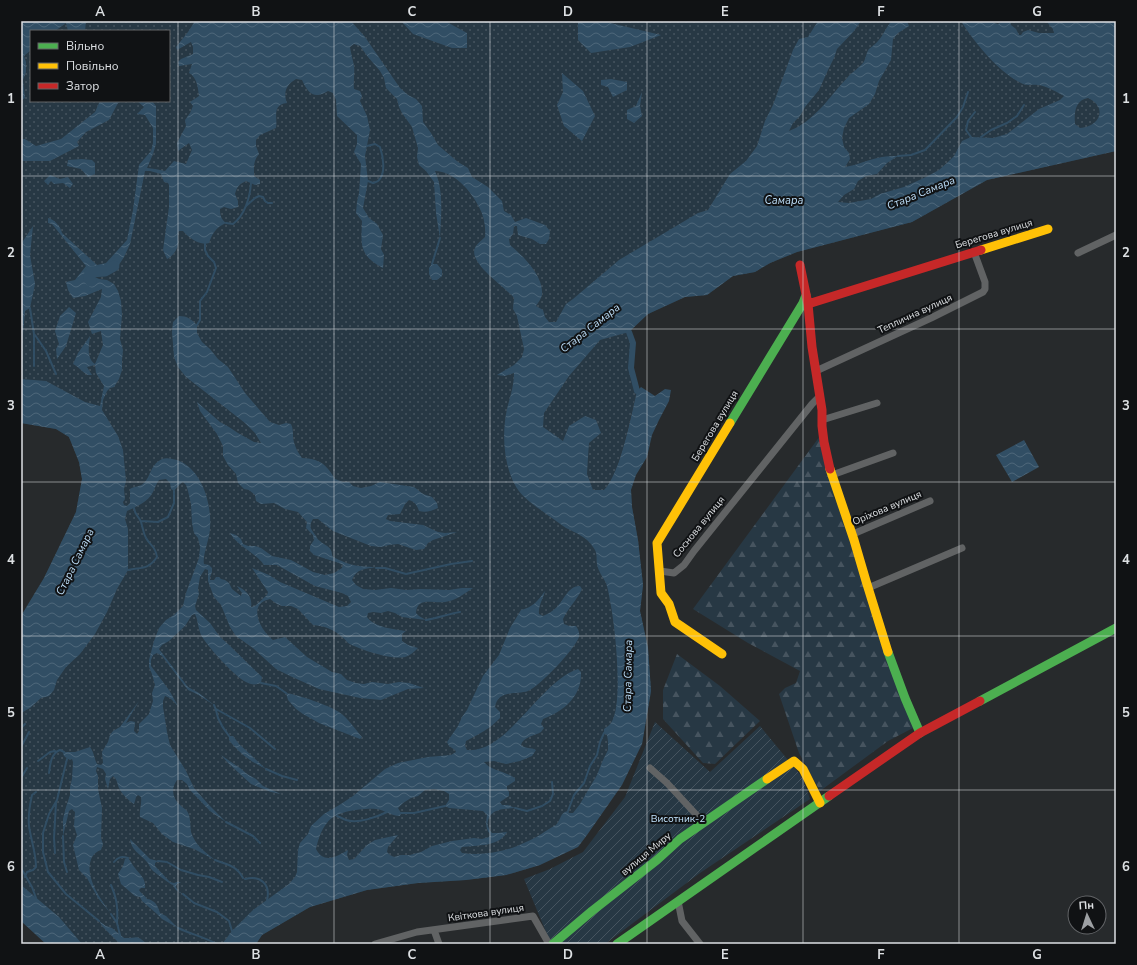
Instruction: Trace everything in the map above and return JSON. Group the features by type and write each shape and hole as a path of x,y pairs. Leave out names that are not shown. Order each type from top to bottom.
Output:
{"street":[{"name":"Берегова вулиця","path":"660,571 657,543 803,303 807,299 974,252 1048,229"},
{"path":"1078,253 1116,235"},
{"name":"Теплична вулиця","path":"816,371 931,318 983,292 985,289 985,282 974,252"},
{"path":"800,265 807,299 812,347 822,410 824,444 832,475 853,534 868,588 900,685 920,733"},
{"name":"Соснова вулиця","path":"660,571 674,573 684,565 819,397"},
{"path":"822,420 877,403"},
{"path":"832,475 893,452"},
{"name":"Оріхова вулиця","path":"853,534 930,501"},
{"path":"868,588 962,548"},
{"path":"660,571 661,593 669,604 675,622 722,654"},
{"path":"617,944 920,733 1116,628"},
{"name":"вулиця Миру","path":"553,944 592,910 657,860 680,839 794,761 803,769 820,803"},
{"path":"650,768 667,783 703,822"},
{"path":"678,901 682,921 700,944"},
{"name":"Квіткова вулиця","path":"375,944 417,932 533,916 549,944"},
{"path":"434,930 439,944"}],"green space":[{"path":"21,21 1116,21 1116,151 987,180 912,222 797,252 770,263 755,272 733,276 707,295 685,297 648,314 629,331 633,343 631,368 637,391 624,445 614,476 631,490 643,585 640,611 648,648 651,691 642,744 540,865 506,875 466,880 418,883 367,890 310,907 262,935 256,944 46,944 21,921 21,616 44,578 76,512 82,479 79,462 69,437 56,429 21,423"},
{"path":"820,436 833,486 834,498 842,509 913,728 888,741 820,791 799,753 779,694 785,688 796,683 800,671 748,643 693,609"},
{"path":"677,654 720,686 760,721 715,764 703,763 663,719 663,690"},
{"name":"Висотник-2","path":"655,722 710,772 760,726 802,777 810,799 700,873 605,944 551,944 524,879 550,869 583,852 625,797"}],"water":[{"path":"21,21 86,21 85,30 68,30 66,23 56,30 30,30 30,51 24,56 26,62 26,72 23,80 25,98 21,101"},
{"name":"Самара","path":"195,21 351,21 365,37 400,88 408,95 416,99 422,106 423,122 438,145 458,162 468,168 472,177 488,187 502,201 504,211 511,215 515,222 526,218 545,225 550,231 549,239 546,244 540,244 532,239 518,235 517,226 514,226 513,234 509,239 510,245 532,267 540,281 542,295 536,306 543,310 545,317 549,322 556,322 566,304 619,260 698,213 708,210 730,174 746,161 757,146 765,121 773,105 793,50 799,39 808,37 818,21 861,21 837,49 819,90 793,123 789,131 798,127 821,108 849,76 861,65 869,49 880,39 892,21 907,21 909,26 898,33 893,39 891,60 879,81 875,94 869,104 849,118 844,128 842,138 844,147 849,153 850,159 845,167 877,158 898,156 887,163 877,174 866,176 858,181 854,189 844,195 838,202 849,203 871,199 880,194 904,187 926,177 939,170 954,156 962,141 971,137 993,138 1007,134 1039,109 1060,100 1064,96 1051,89 1041,86 1023,84 1005,73 980,48 961,21 992,21 998,24 1002,21 1010,21 1011,25 1016,29 1019,35 1021,35 1023,32 1028,30 1039,33 1054,33 1053,29 1046,21 1116,21 1116,151 987,180 912,222 797,252 770,263 755,272 733,276 707,295 685,297 648,314 629,332 600,340 569,376 544,413 543,427 563,441 569,426 585,416 596,420 601,433 589,443 587,474 593,490 604,490 615,472 624,444 637,391 641,387 655,396 665,389 671,390 669,401 652,435 647,457 636,475 631,490 643,585 640,611 648,648 651,691 642,744 622,785 578,847 540,865 506,875 466,880 418,883 367,890 310,907 262,935 256,944 222,944 232,931 253,910 289,884 295,877 297,872 298,850 300,843 308,834 311,826 324,814 353,796 385,769 398,763 428,757 451,755 456,752 447,742 467,710 483,676 499,655 510,628 521,610 535,603 545,591 539,611 539,614 543,616 557,607 572,588 580,586 582,589 580,593 563,619 564,624 576,626 579,637 571,650 540,683 528,691 508,694 500,697 495,707 500,712 500,718 480,734 466,741 465,746 467,750 482,748 496,741 510,729 550,687 564,676 578,669 581,672 581,681 575,695 565,707 543,719 541,724 544,728 541,732 526,738 522,742 521,745 526,748 536,750 532,756 520,761 506,764 494,761 484,762 490,767 515,778 515,781 507,786 509,796 500,802 502,805 508,805 515,808 493,812 488,820 488,826 492,833 507,832 503,837 493,843 462,847 460,850 462,853 478,854 502,851 511,848 534,838 556,825 563,813 568,811 569,813 573,813 597,775 608,750 607,735 604,733 604,729 611,723 615,714 618,683 616,645 609,594 606,583 599,572 595,549 584,538 566,528 534,505 517,488 510,474 504,446 504,427 513,387 514,373 505,376 497,375 514,365 522,357 524,349 517,316 513,309 514,298 481,267 476,259 474,252 476,246 485,237 484,222 481,210 476,201 461,183 449,174 435,171 441,195 440,238 436,213 434,182 426,171 419,165 417,157 418,148 412,127 402,113 397,99 386,88 384,78 380,71 360,46 354,44 350,47 354,66 354,89 360,91 362,96 360,101 367,116 370,130 365,156 368,181 363,208 369,218 377,224 383,235 381,249 384,255 383,268 369,259 363,249 361,237 362,221 356,213 361,164 354,152 357,144 357,135 337,116 336,100 333,93 328,91 319,95 312,94 309,92 302,80 296,79 286,89 285,95 287,103 282,104 277,109 276,128 260,135 256,140 256,146 259,154 255,162 254,176 260,180 260,184 255,185 246,181 239,186 235,194 238,201 238,207 231,209 224,207 220,209 221,217 226,223 215,231 209,243 206,244 198,242 191,239 183,231 179,231 177,249 167,259 163,250 169,207 169,185 168,183 164,182 161,174 145,171 130,244 124,257 115,271 104,274 99,270 95,270 93,273 95,277 107,280 114,284 121,301 122,315 120,339 123,350 122,370 114,387 107,391 103,400 102,410 118,436 123,450 126,481 124,489 124,505 127,506 130,503 130,489 144,483 155,464 164,458 174,459 186,465 199,479 204,488 209,509 210,532 205,552 204,564 209,565 212,568 210,580 214,580 216,577 219,577 225,580 229,583 232,589 241,596 242,593 237,586 250,597 251,607 255,606 267,595 268,592 252,568 269,575 280,582 339,607 347,606 351,602 348,596 342,593 315,586 277,565 264,565 256,556 237,542 230,533 241,539 243,544 261,548 272,556 291,560 313,572 325,575 334,573 342,568 343,565 314,555 310,551 310,546 314,540 313,535 306,528 307,522 298,512 285,509 274,503 261,504 256,501 255,495 249,490 244,489 238,483 236,474 228,465 223,456 223,446 217,434 200,411 197,402 220,422 254,442 261,443 255,433 245,423 186,377 178,367 174,357 172,332 173,322 179,316 189,318 197,325 197,333 202,342 228,367 245,393 270,422 279,425 286,423 291,424 295,445 302,458 322,463 335,479 343,482 349,482 353,486 361,488 380,482 414,487 423,494 432,497 437,503 438,508 424,512 419,511 416,504 409,500 405,504 400,514 388,515 386,519 390,521 423,525 438,532 457,532 433,540 428,543 424,549 416,550 398,544 381,547 371,546 333,531 318,519 313,519 310,526 312,530 319,540 330,548 333,557 352,565 376,568 365,569 356,573 352,580 356,585 363,589 375,590 391,588 406,590 449,590 473,588 459,597 449,601 419,604 416,613 426,620 402,617 388,611 381,613 368,613 367,617 375,624 406,631 402,634 402,641 408,645 418,648 409,655 399,658 376,654 353,646 332,630 313,625 298,609 291,606 282,606 270,599 263,602 259,606 257,612 258,618 268,636 273,640 285,637 307,657 332,672 341,674 347,680 364,684 372,682 388,684 399,682 409,683 424,688 408,689 381,700 360,698 319,689 276,669 253,648 236,636 230,627 221,605 214,597 208,581 208,570 205,569 200,577 198,589 199,594 195,606 196,610 210,623 220,637 262,677 261,683 250,684 246,682 235,674 222,661 201,635 195,614 192,615 185,626 159,649 188,687 199,693 214,705 188,690 162,656 157,653 153,655 151,666 169,690 178,706 170,698 165,696 163,707 170,745 186,771 194,788 226,822 210,811 190,790 187,784 182,780 177,780 173,793 177,802 188,813 193,837 201,848 215,860 194,849 173,842 162,834 153,823 140,817 141,797 138,795 136,797 134,804 125,797 113,776 110,779 108,789 105,779 106,774 103,769 97,767 98,789 102,808 101,838 103,844 101,850 96,852 92,857 90,872 94,887 111,914 98,898 87,878 79,870 73,845 77,835 74,826 75,812 72,809 69,811 63,836 63,819 70,795 73,762 72,759 70,760 63,754 64,752 75,752 90,747 97,764 101,765 103,763 102,752 110,735 113,731 120,727 139,701 126,723 131,721 135,722 134,731 137,734 139,731 139,724 149,714 153,701 152,693 155,685 149,667 149,660 154,641 159,628 183,606 186,593 199,558 200,547 198,538 194,533 191,504 186,485 183,482 174,491 171,489 170,483 166,479 159,480 148,499 142,504 127,511 125,519 128,529 128,570 95,634 80,654 66,667 57,680 54,690 49,696 41,698 30,708 21,713 21,616 44,578 76,512 82,479 79,462 69,437 56,429 21,423 21,379 46,381 85,402 100,406 104,386 96,373 95,365 87,367 92,375 88,375 73,364 78,353 90,336 89,355 95,364 103,345 101,331 92,334 88,322 101,297 102,289 85,296 73,298 68,290 66,282 75,280 86,266 52,224 48,223 48,218 55,222 62,233 97,265 106,263 127,240 139,165 151,151 153,143 153,128 145,115 137,114 144,107 138,102 153,102 156,106 156,144 147,168 165,171 174,161 186,164 192,150 189,143 178,151 177,143 186,126 185,120 193,106 190,102 199,96 198,86 194,77 189,73 192,64 179,66 178,62 181,59 193,54 191,42 177,50 176,47","holes":["1088,98 1094,102 1100,111 1097,120 1087,127 1080,128 1075,124 1076,108 1078,104 1080,101","434,789 444,791 449,794 449,800 445,806 449,808 483,811 487,815 486,825 490,834 489,837 482,839 474,838 452,841 432,846 421,852 394,857 387,852 388,847 398,835 375,840 367,845 354,859 349,860 347,855 348,850 335,857 326,858 319,854 316,849 323,829 327,823 336,816 350,811 370,809 376,809 400,816 401,813 398,808 403,803 418,796 425,790"]},
{"path":"401,21 445,21 467,33 467,48 452,48 413,34"},
{"path":"578,21 602,21 661,35 630,47 591,53 578,40"},
{"path":"562,73 583,91 595,116 582,141 564,126 557,105 563,92"},
{"path":"611,79 627,82 627,90 613,97 608,87 601,85 601,80"},
{"path":"642,92 640,106 642,116 634,123 627,119 627,110 636,106"},
{"path":"100,102 120,102 118,103 109,120 86,132 77,142 79,146 50,161 21,161 21,139 25,139 36,146 61,139 95,112"},
{"path":"68,160 92,160 95,163 95,174 88,177 81,169 67,166"},
{"path":"50,175 60,179 68,177 73,184 70,188 63,183 54,184 51,181 48,185 44,181"},
{"path":"33,226 30,255 35,284 30,308 25,311 23,334 21,315 21,244"},
{"path":"432,264 437,264 442,270 442,276 437,280 432,280 429,274 429,268"},
{"path":"69,307 76,313 66,346 57,359 56,349 59,344 55,331 60,316"},
{"path":"1024,440 1039,467 1012,482 996,455"},
{"path":"286,693 328,706 339,712 348,720 362,737 360,739 319,723 303,714 288,700"},
{"path":"229,736 233,736 239,744 266,769 241,753 229,740"},
{"path":"221,755 256,779 263,786 281,794 271,792 251,784"},
{"path":"130,839 150,859 158,861 155,863 155,866 170,882 181,882 177,884 176,887 178,891 183,894 177,891 173,885 152,870 147,862 134,850"},
{"path":"128,858 145,882 145,888 141,888 139,890 147,899 154,902 160,913 166,916 178,928 162,919 142,901 140,897 135,896 121,884 118,874 125,859"},
{"path":"21,885 59,917 82,944 46,944 21,921"},
{"path":"99,921 112,928 124,938 136,937 147,944 120,944"}],"waterway":[{"path":"898,156 911,155 925,150 957,117 963,107 968,92"},
{"path":"981,137 1017,116 1024,105"},
{"path":"971,137 966,130 968,121 975,112"},
{"path":"367,146 375,144 380,147 383,164 383,173 379,181 373,183 368,181"},
{"path":"226,223 233,224 241,216 248,200 251,183"},
{"path":"246,206 259,196 263,197 268,203 272,203"},
{"path":"432,264 440,238"},
{"path":"197,325 200,320 200,301 207,292 216,268 214,262 205,250 205,244"},
{"path":"91,281 89,279 90,272 105,271 114,266"},
{"path":"30,308 34,334 34,366"},
{"path":"629,332 633,343 631,368 637,391"},
{"path":"35,335 46,351 56,374"},
{"path":"141,521 158,522 168,517 174,503 174,491"},
{"path":"128,570 148,566 157,557 154,548 145,536 141,522 135,513 134,508"},
{"path":"376,568 385,568 406,574 472,561"},
{"path":"426,620 460,612"},
{"path":"261,683 276,686 286,693"},
{"path":"214,705 219,721 229,736"},
{"path":"216,709 250,728 275,749"},
{"path":"21,728 25,724"},
{"path":"21,747 29,732"},
{"path":"568,811 574,795 584,783 590,766 597,755 604,733"},
{"path":"49,773 55,754 60,750 64,752"},
{"path":"38,761 50,752 55,751"},
{"path":"67,759 57,800 49,814 43,833 43,852 48,872 66,894 99,921"},
{"path":"21,778 27,768"},
{"path":"266,769 282,776 297,780"},
{"path":"515,808 527,811 542,806 550,801 553,794 552,782"},
{"path":"25,877 27,872 36,867 29,822 29,810 32,795 36,792"},
{"path":"55,853 54,838 56,803"},
{"path":"401,813 414,813 445,806"},
{"path":"337,816 346,820 362,821 387,812"},
{"path":"226,822 253,836 260,843"},
{"path":"63,836 64,862 67,872"},
{"path":"114,862 120,857 128,858"},
{"path":"215,860 234,868 243,878"},
{"path":"158,861 167,862 181,870 222,882"},
{"path":"21,868 32,887 36,898"},
{"path":"245,879 255,878 263,882 267,889 267,900"},
{"path":"111,885 117,904 117,923"},
{"path":"183,894 194,903 217,912 229,921 232,931"},
{"path":"111,914 117,923 120,935"},
{"path":"178,928 217,944"}],"traffic: fast":[{"path":"730,423 803,303 806,295"},
{"path":"980,701 1116,628"},
{"path":"888,652 920,733"},
{"path":"553,944 657,860 680,839 767,779"},
{"path":"617,944 829,796"}],"traffic: slow":[{"path":"981,250 1048,229"},
{"path":"722,654 675,622 669,604 661,593 657,543 730,423"},
{"path":"830,469 854,540 888,652"},
{"path":"767,779 794,761 803,769 820,803"}],"traffic: jam":[{"path":"808,304 981,250"},
{"path":"800,265 808,304 812,347 822,410 824,442 830,469"},
{"path":"829,796 920,733 980,701"}],"water label":[{"name":"Стара Самара","path":"921,193"},
{"name":"Стара Самара","path":"590,328"},
{"name":"Стара Самара","path":"75,562"},
{"name":"Стара Самара","path":"628,676"}]}
